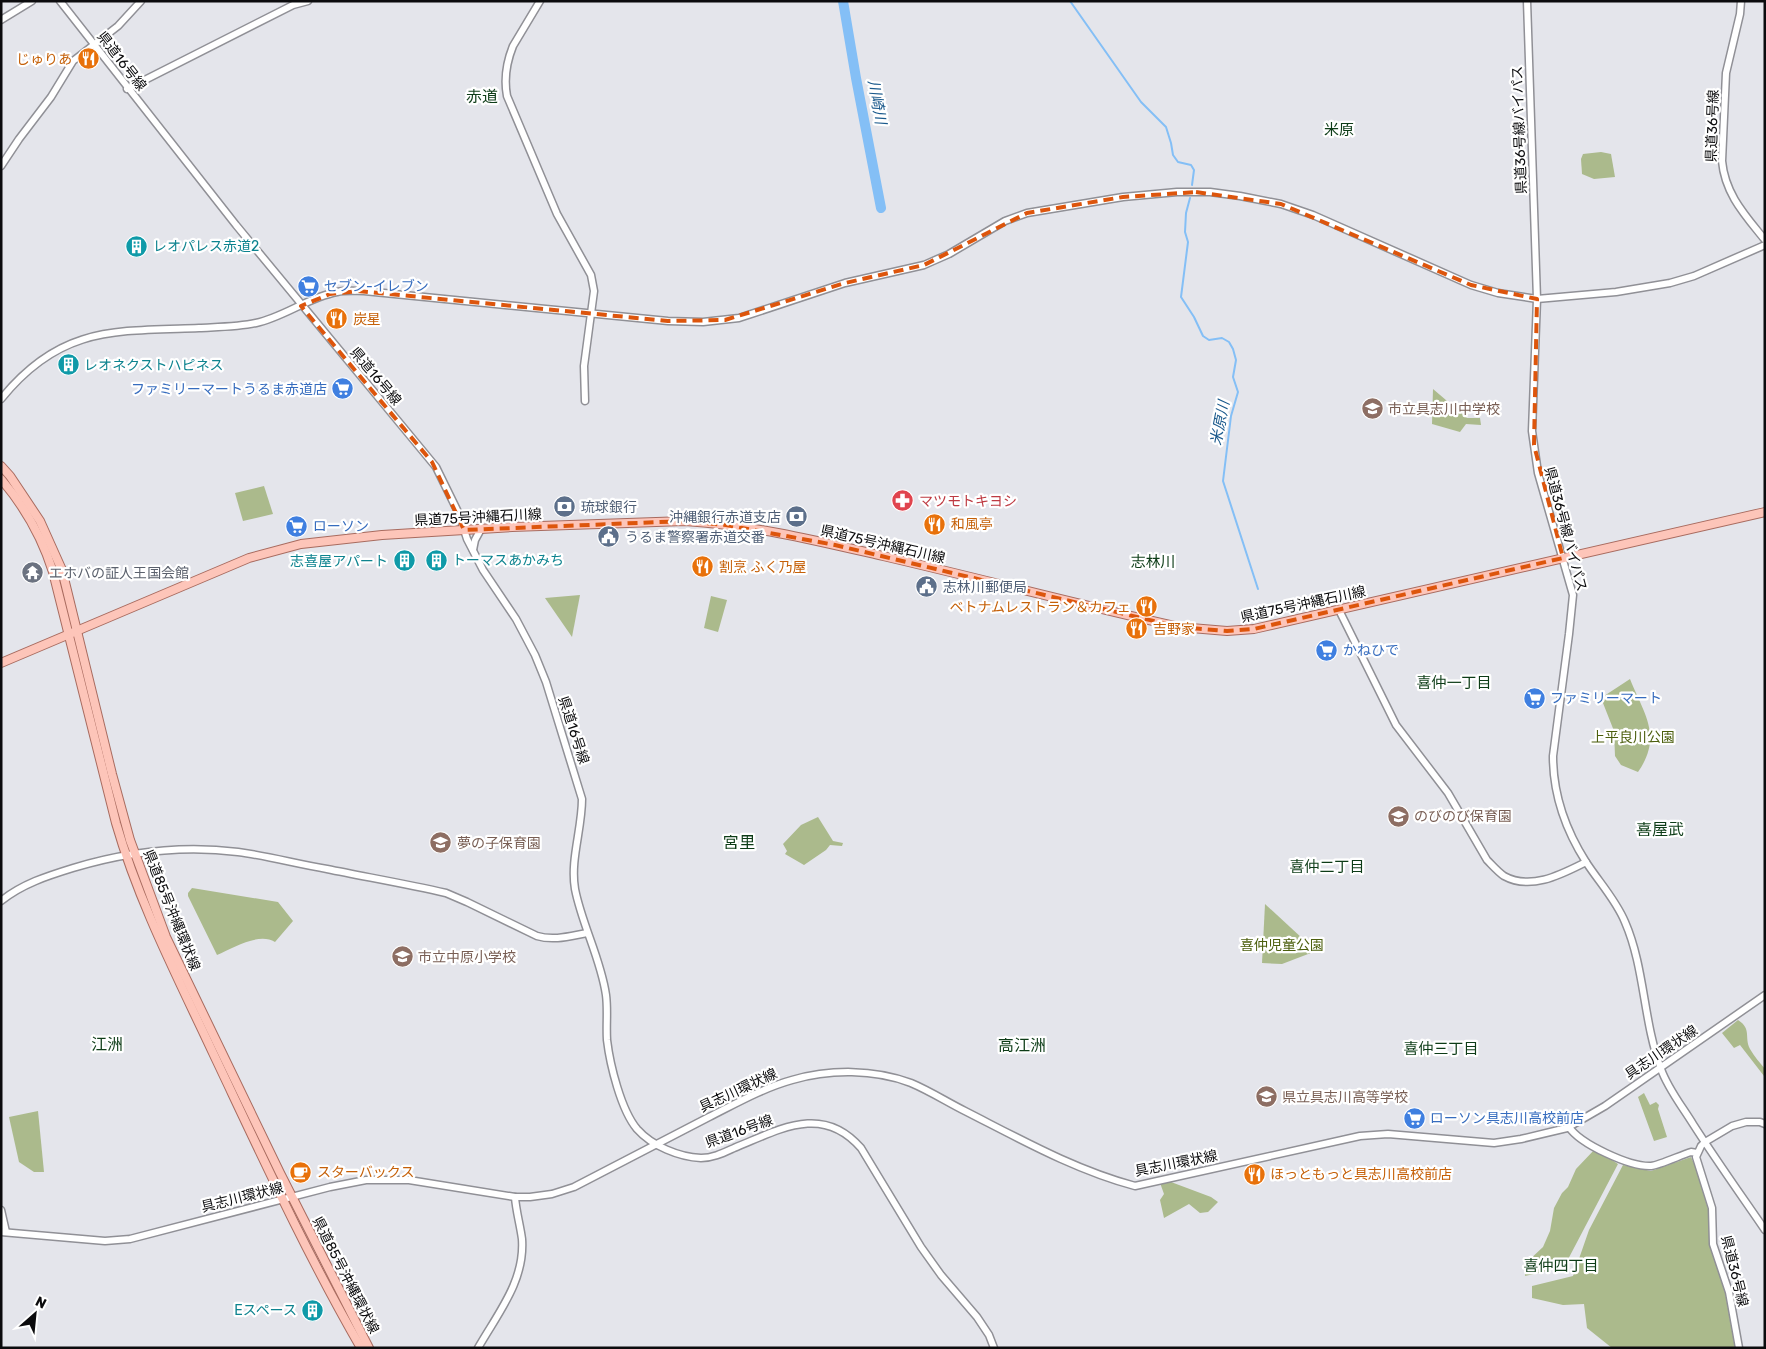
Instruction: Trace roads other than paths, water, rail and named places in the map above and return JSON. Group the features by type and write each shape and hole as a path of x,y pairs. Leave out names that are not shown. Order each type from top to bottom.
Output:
{"main road":[{"path":"1,20 32,1"},
{"name":"県道16号線","path":"60,1 127,89 301,306 432,462 451,498 483,570 516,619 535,655 546,682 582,799 582,815 574,872 575,889 587,933 603,979 606,996 607,1042 614,1076 630,1117 639,1130 658,1144 684,1156 709,1158 788,1126 817,1123 842,1131 861,1148 921,1247 941,1275 977,1317 989,1335 994,1348"},
{"path":"1,166 19,139 39,115 73,61 118,26 142,1"},
{"path":"127,89 293,5 308,1"},
{"path":"540,1 510,54 506,87 507,96 557,214 591,275 594,291 584,366 585,401"},
{"name":"県道36号線バイパス","path":"1527,1 1537,299 1532,431 1538,473 1573,595 1556,724 1553,774 1556,796 1563,818 1586,862 1622,916 1629,931 1635,948 1650,1028 1660,1068"},
{"name":"県道36号線","path":"1741,1 1740,14 1726,73 1723,173 1730,194 1747,219 1765,240"},
{"path":"1,399 29,369 49,354 84,338 127,331 254,324 273,319 330,294 351,291 592,315 693,322 739,318 845,284 924,265 949,254 1005,221 1027,212 1122,197 1177,192 1252,197 1281,204 1313,215 1471,285 1498,293 1537,299 1609,293 1670,283 1708,271 1765,245"},
{"name":"県道85号沖縄環状線","path":"1,466 15,483 40,521 54,548 62,570 112,774 135,854 166,937 292,1197 370,1348"},
{"name":"県道85号沖縄環状線","path":"1,479 33,523 46,549 126,855 150,919 283,1199 361,1348"},
{"name":"県道75号沖縄石川線","path":"1,663 248,558 283,548 341,538 596,523 685,521 726,525 768,531 835,545 1179,627 1240,631 1765,512"},
{"path":"473,550 475,540 481,529"},
{"path":"1339,610 1396,725 1448,793 1487,860 1504,876 1531,882 1565,873 1586,862"},
{"path":"1,901 38,879 94,862 126,855 181,849 236,852 260,855 446,893 545,938 587,933"},
{"name":"具志川環状線","path":"3,1232 105,1241 130,1239 330,1187 366,1180 409,1180 515,1197 545,1196 574,1187 740,1101 792,1080 827,1074 862,1072 880,1074 912,1084 1040,1150 1112,1180 1135,1186 1360,1136 1388,1134 1494,1143 1521,1139 1569,1127 1605,1106 1765,995"},
{"path":"1660,1068 1674,1094 1705,1142 1765,1230"},
{"path":"1569,1127 1572,1132 1597,1148 1622,1160 1651,1166 1691,1152 1697,1153 1705,1142 1732,1126 1746,1122 1765,1124"},
{"name":"県道36号線","path":"1697,1153 1696,1161 1712,1208 1713,1244 1729,1292 1739,1348"},
{"path":"478,1348 518,1278 520,1270 522,1240 515,1197"},
{"path":"1,1210 3,1232"}],"waterway":[{"name":"川崎川","path":"843,1 881,208"},
{"name":"米原川","path":"1070,1 1141,102 1166,127 1173,155 1178,162 1191,165 1194,170 1192,185"},
{"name":"米原川","path":"1190,198 1186,213 1185,232 1188,242 1181,297 1203,336 1209,340 1222,338 1229,342 1236,360 1233,377 1238,392 1231,416 1223,481 1258,589"}],"place":[{"name":"じゅりあ","path":"88,59"},
{"name":"レオパレス赤道2","path":"137,246"},
{"name":"セブン-イレブン","path":"308,286"},
{"name":"炭星","path":"337,319"},
{"name":"レオネクストハピネス","path":"68,365"},
{"name":"ファミリーマートうるま赤道店","path":"343,389"},
{"name":"市立具志川中学校","path":"1372,409"},
{"name":"マツモトキヨシ","path":"903,501"},
{"name":"琉球銀行","path":"565,507"},
{"name":"沖縄銀行赤道支店","path":"797,517"},
{"name":"和風亭","path":"935,524"},
{"name":"ローソン","path":"297,526"},
{"name":"うるま警察署赤道交番","path":"609,537"},
{"name":"トーマスあかみち","path":"436,560"},
{"name":"志喜屋アパート","path":"404,561"},
{"name":"割烹 ふく乃屋","path":"703,567"},
{"name":"エホバの証人王国会館","path":"33,573"},
{"name":"志林川郵便局","path":"927,587"},
{"name":"ベトナムレストラン＆カフェ","path":"1147,607"},
{"name":"吉野家","path":"1137,629"},
{"name":"かねひで","path":"1327,650"},
{"name":"ファミリーマート","path":"1534,698"},
{"name":"のびのび保育園","path":"1398,816"},
{"name":"夢の子保育園","path":"441,843"},
{"name":"市立中原小学校","path":"402,957"},
{"name":"県立具志川高等学校","path":"1266,1097"},
{"name":"ローソン具志川高校前店","path":"1414,1118"},
{"name":"スターバックス","path":"301,1172"},
{"name":"ほっともっと具志川高校前店","path":"1254,1174"},
{"name":"Eスペース","path":"313,1310"}],"district":[{"name":"赤道","path":"482,96"},
{"name":"米原","path":"1339,130"},
{"name":"志林川","path":"1153,562"},
{"name":"喜仲一丁目","path":"1454,683"},
{"name":"喜屋武","path":"1660,829"},
{"name":"宮里","path":"739,842"},
{"name":"喜仲二丁目","path":"1327,867"},
{"name":"江洲","path":"107,1044"},
{"name":"高江洲","path":"1022,1045"},
{"name":"喜仲三丁目","path":"1441,1049"},
{"name":"喜仲四丁目","path":"1561,1266"}],"park label":[{"name":"上平良川公園","path":"1633,737"},
{"name":"喜仲児童公園","path":"1282,945"}]}
